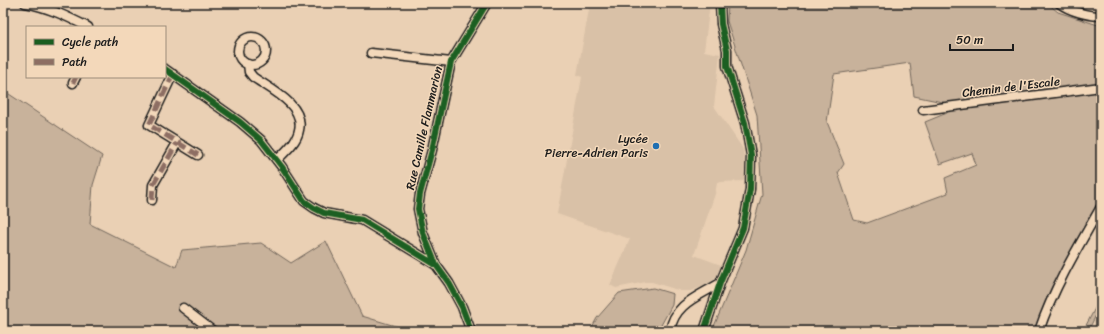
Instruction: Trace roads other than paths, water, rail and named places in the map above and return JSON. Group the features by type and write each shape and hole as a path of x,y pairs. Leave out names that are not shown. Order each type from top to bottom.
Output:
{"street":[{"path":"25,3 37,5 60,13 86,26"},
{"name":"Rue Camille Flammarion","path":"436,265 423,233 418,209 420,194 432,150 451,62 487,3"},
{"path":"704,331 720,283 743,228 750,189 751,155 744,123 727,66 727,50 721,24 720,3"},
{"path":"1059,3 1064,7 1092,16 1101,16"},
{"path":"371,53 451,62"},
{"path":"248,64 249,72 253,77 290,103 298,113 300,123 299,131 290,147 277,160"},
{"path":"166,70 240,122 261,140 277,160 304,201 314,208 324,212 362,220 436,265 449,283 462,307 471,331"},
{"path":"172,74 149,125 198,154"},
{"name":"Chemin de l'Escale","path":"924,110 1101,87"},
{"path":"152,200 153,185 178,143"},
{"path":"1039,331 1047,308 1075,251 1101,207"},
{"path":"670,331 672,323 686,302 720,283"},
{"path":"183,308 213,331"}],"place":[{"name":"Lycée Pierre-Adrien Paris","path":"656,146"}]}
